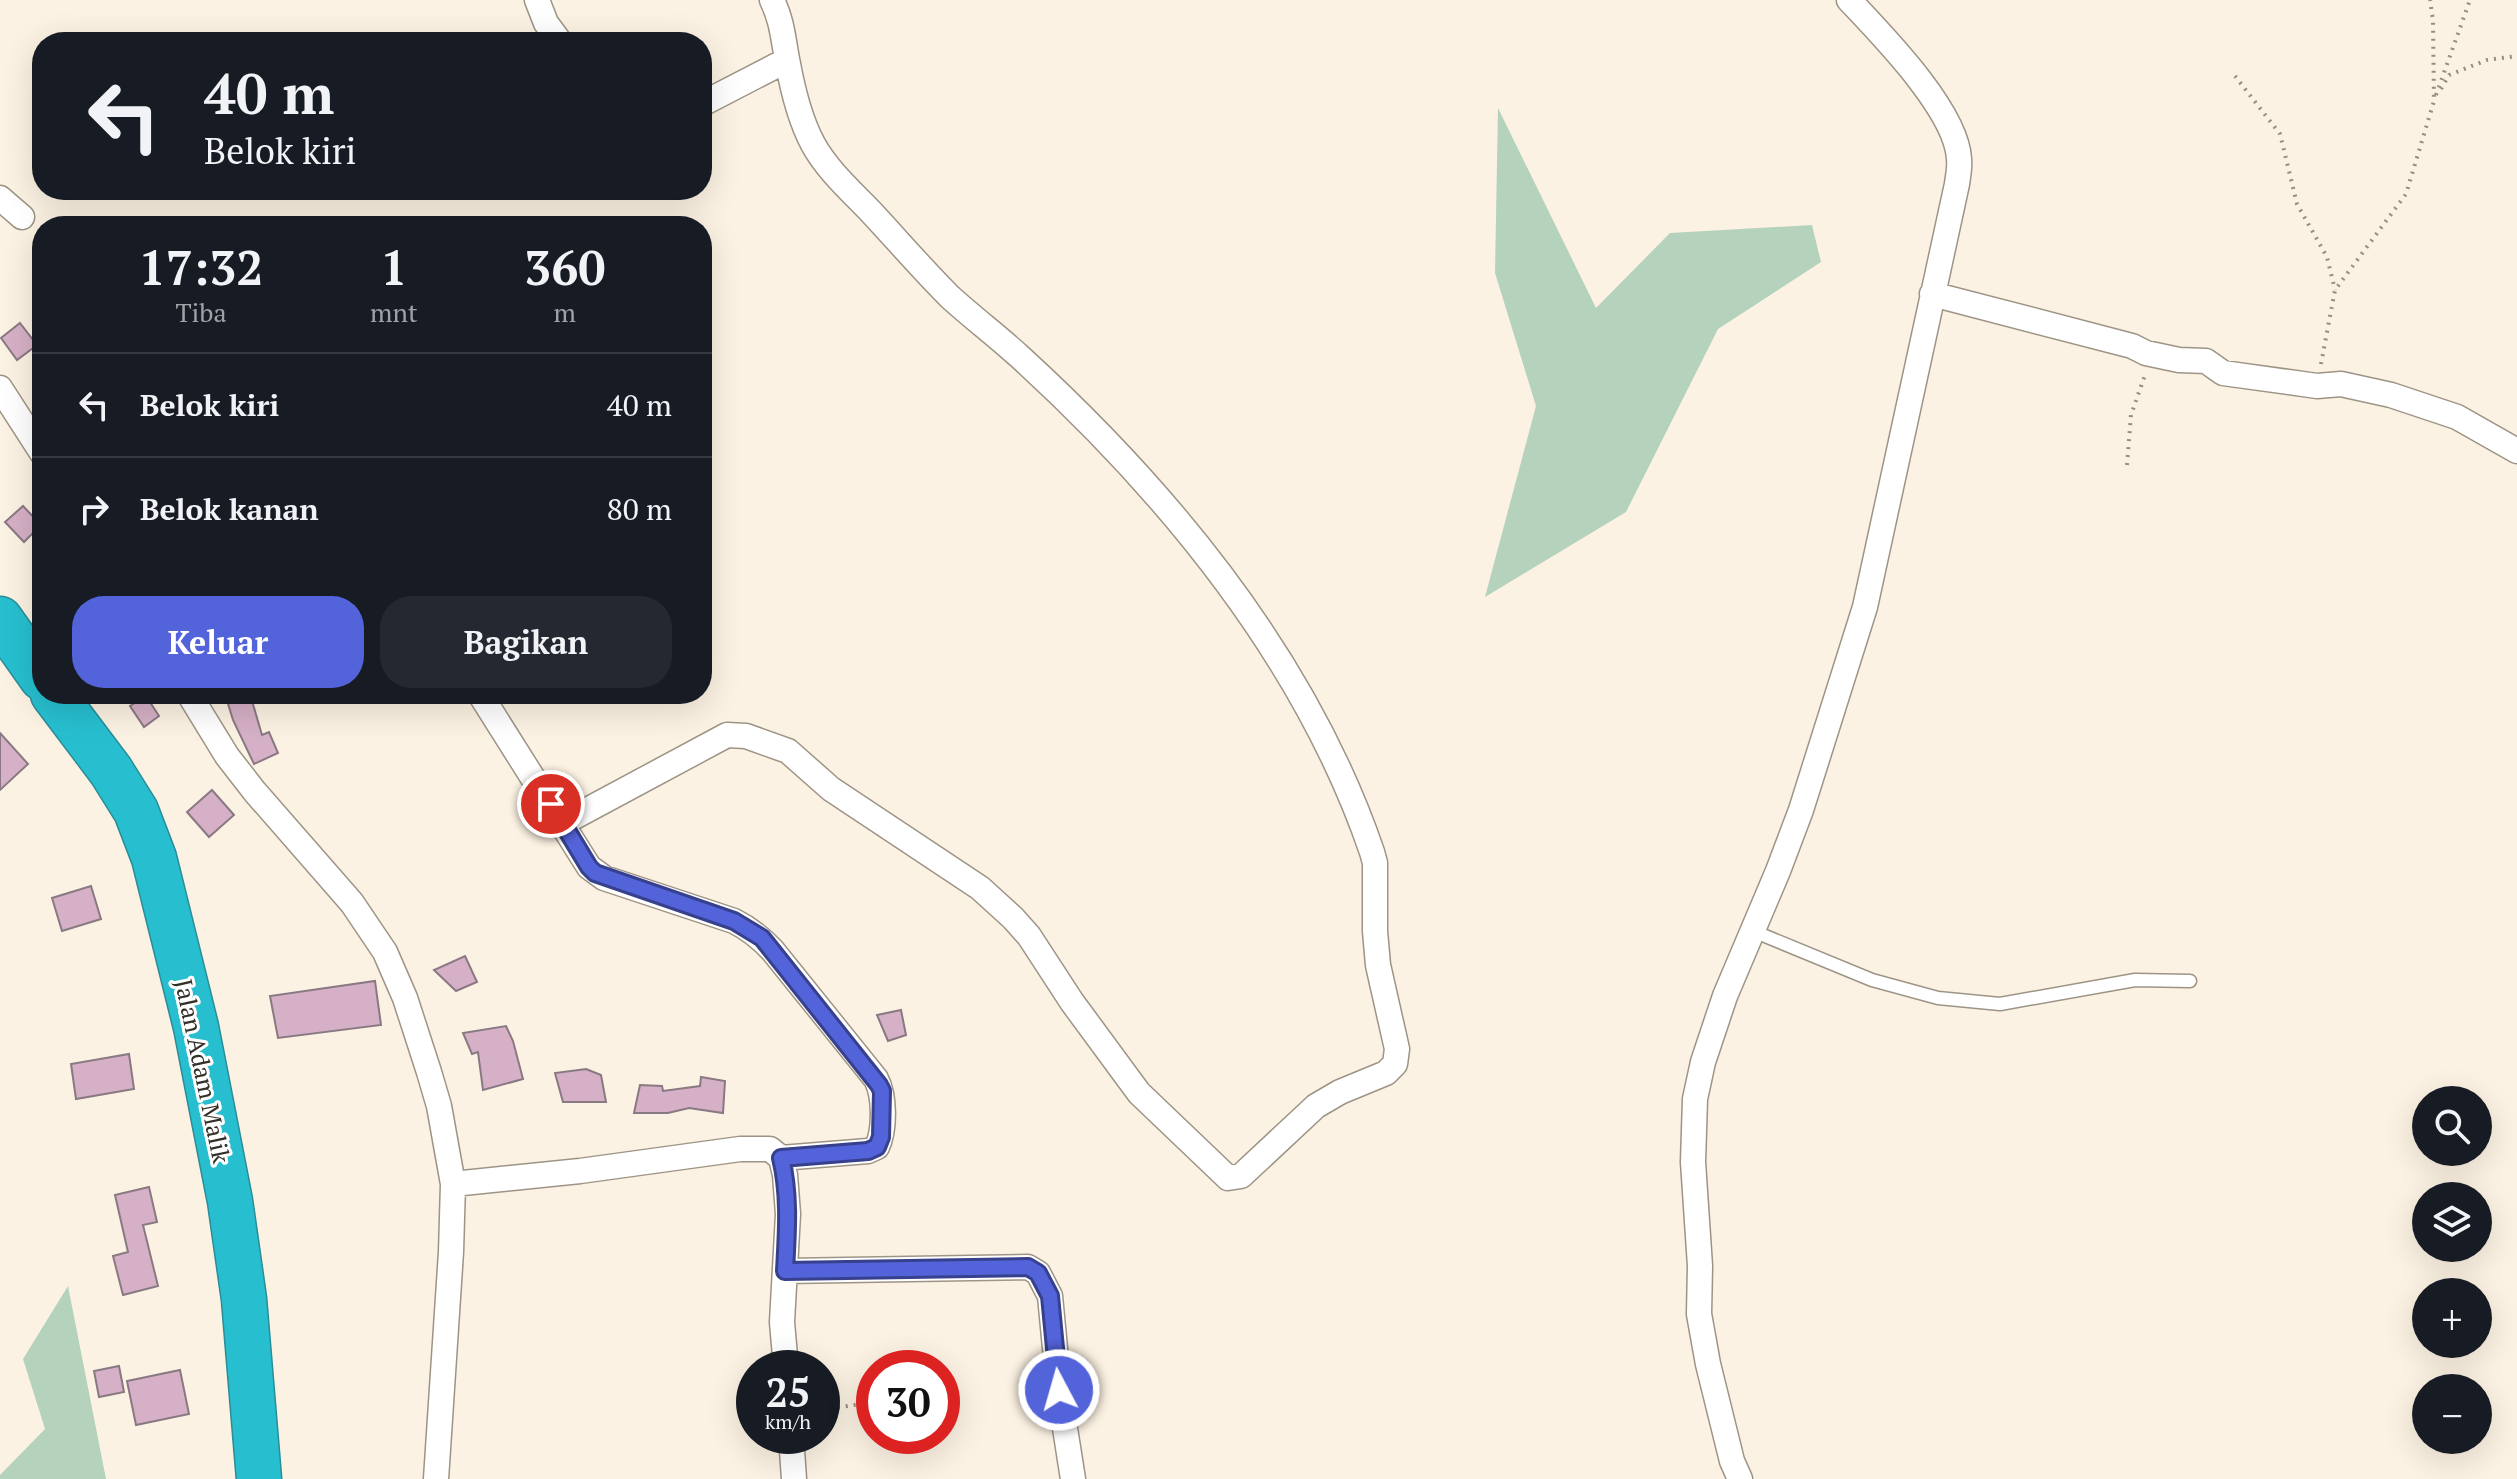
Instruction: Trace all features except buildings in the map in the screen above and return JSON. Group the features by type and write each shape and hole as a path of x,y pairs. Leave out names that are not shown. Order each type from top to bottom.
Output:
{"highway":[{"path":"0,619 32,664"},
{"name":"Jalan Adam Malik","path":"61,704 111,771 136,811 154,858 196,1027 230,1201 244,1299 259,1479"}],"street":[{"path":"537,0 553,32"},
{"path":"563,823 727,735 746,736 788,751 831,789 972,881 1013,918 1029,936 1072,1002 1139,1093 1228,1178 1241,1176 1316,1106 1340,1092 1386,1073 1395,1064 1397,1049 1378,965 1375,863 1372,852 1332,753 1283,668 1253,619 1190,534 1125,460 1020,357 950,297 846,186 814,145 803,119 787,60 786,38 772,0"},
{"path":"1740,1479 1732,1461 1699,1314 1699,1252 1693,1162 1695,1099 1703,1062 1725,996 1801,810 1865,607 1957,184 1959,157 1952,133 1936,105 1898,53 1849,0"},
{"path":"712,99 787,60"},
{"path":"0,198 22,217"},
{"path":"1932,294 2132,346 2146,353 2179,360 2206,361 2223,373 2317,386 2341,384 2391,395 2457,417 2517,451"},
{"path":"0,388 32,438"},
{"path":"195,704 227,756 352,903 385,952 405,998 429,1072 439,1106 453,1184 436,1479"},
{"path":"486,704 595,873 734,921 762,938 876,1079 882,1091 881,1137 877,1147 868,1151 781,1158"},
{"path":"453,1184 750,1148 770,1149 781,1158 788,1214 782,1322 784,1350"},
{"path":"785,1271 1028,1267 1038,1273 1050,1296 1059,1390 1073,1479"},
{"path":"792,1454 794,1479"}],"lane":[{"path":"1753,931 1872,980 1938,998 2000,1004 2135,980 2190,981"}],"path":[{"path":"2430,0 2434,101"},
{"path":"2335,290 2406,194 2434,101 2470,0"},
{"path":"2434,101 2449,75 2487,60 2517,56"},
{"path":"2235,76 2280,134 2297,204 2327,257 2335,290 2317,386"},
{"path":"2127,465 2131,415 2146,373 2146,353"}],"green space":[{"path":"1498,108 1596,308 1670,233 1812,225 1821,262 1718,329 1626,512 1485,597 1536,406 1495,273"},
{"path":"68,1286 106,1479 0,1479 0,1475 45,1429 23,1359"}],"route":[{"path":"551,804 595,873 734,921 762,938 876,1079 882,1091 881,1137 877,1147 868,1151 781,1158 788,1214 785,1271 1028,1267 1038,1273 1050,1296 1059,1390"}]}
